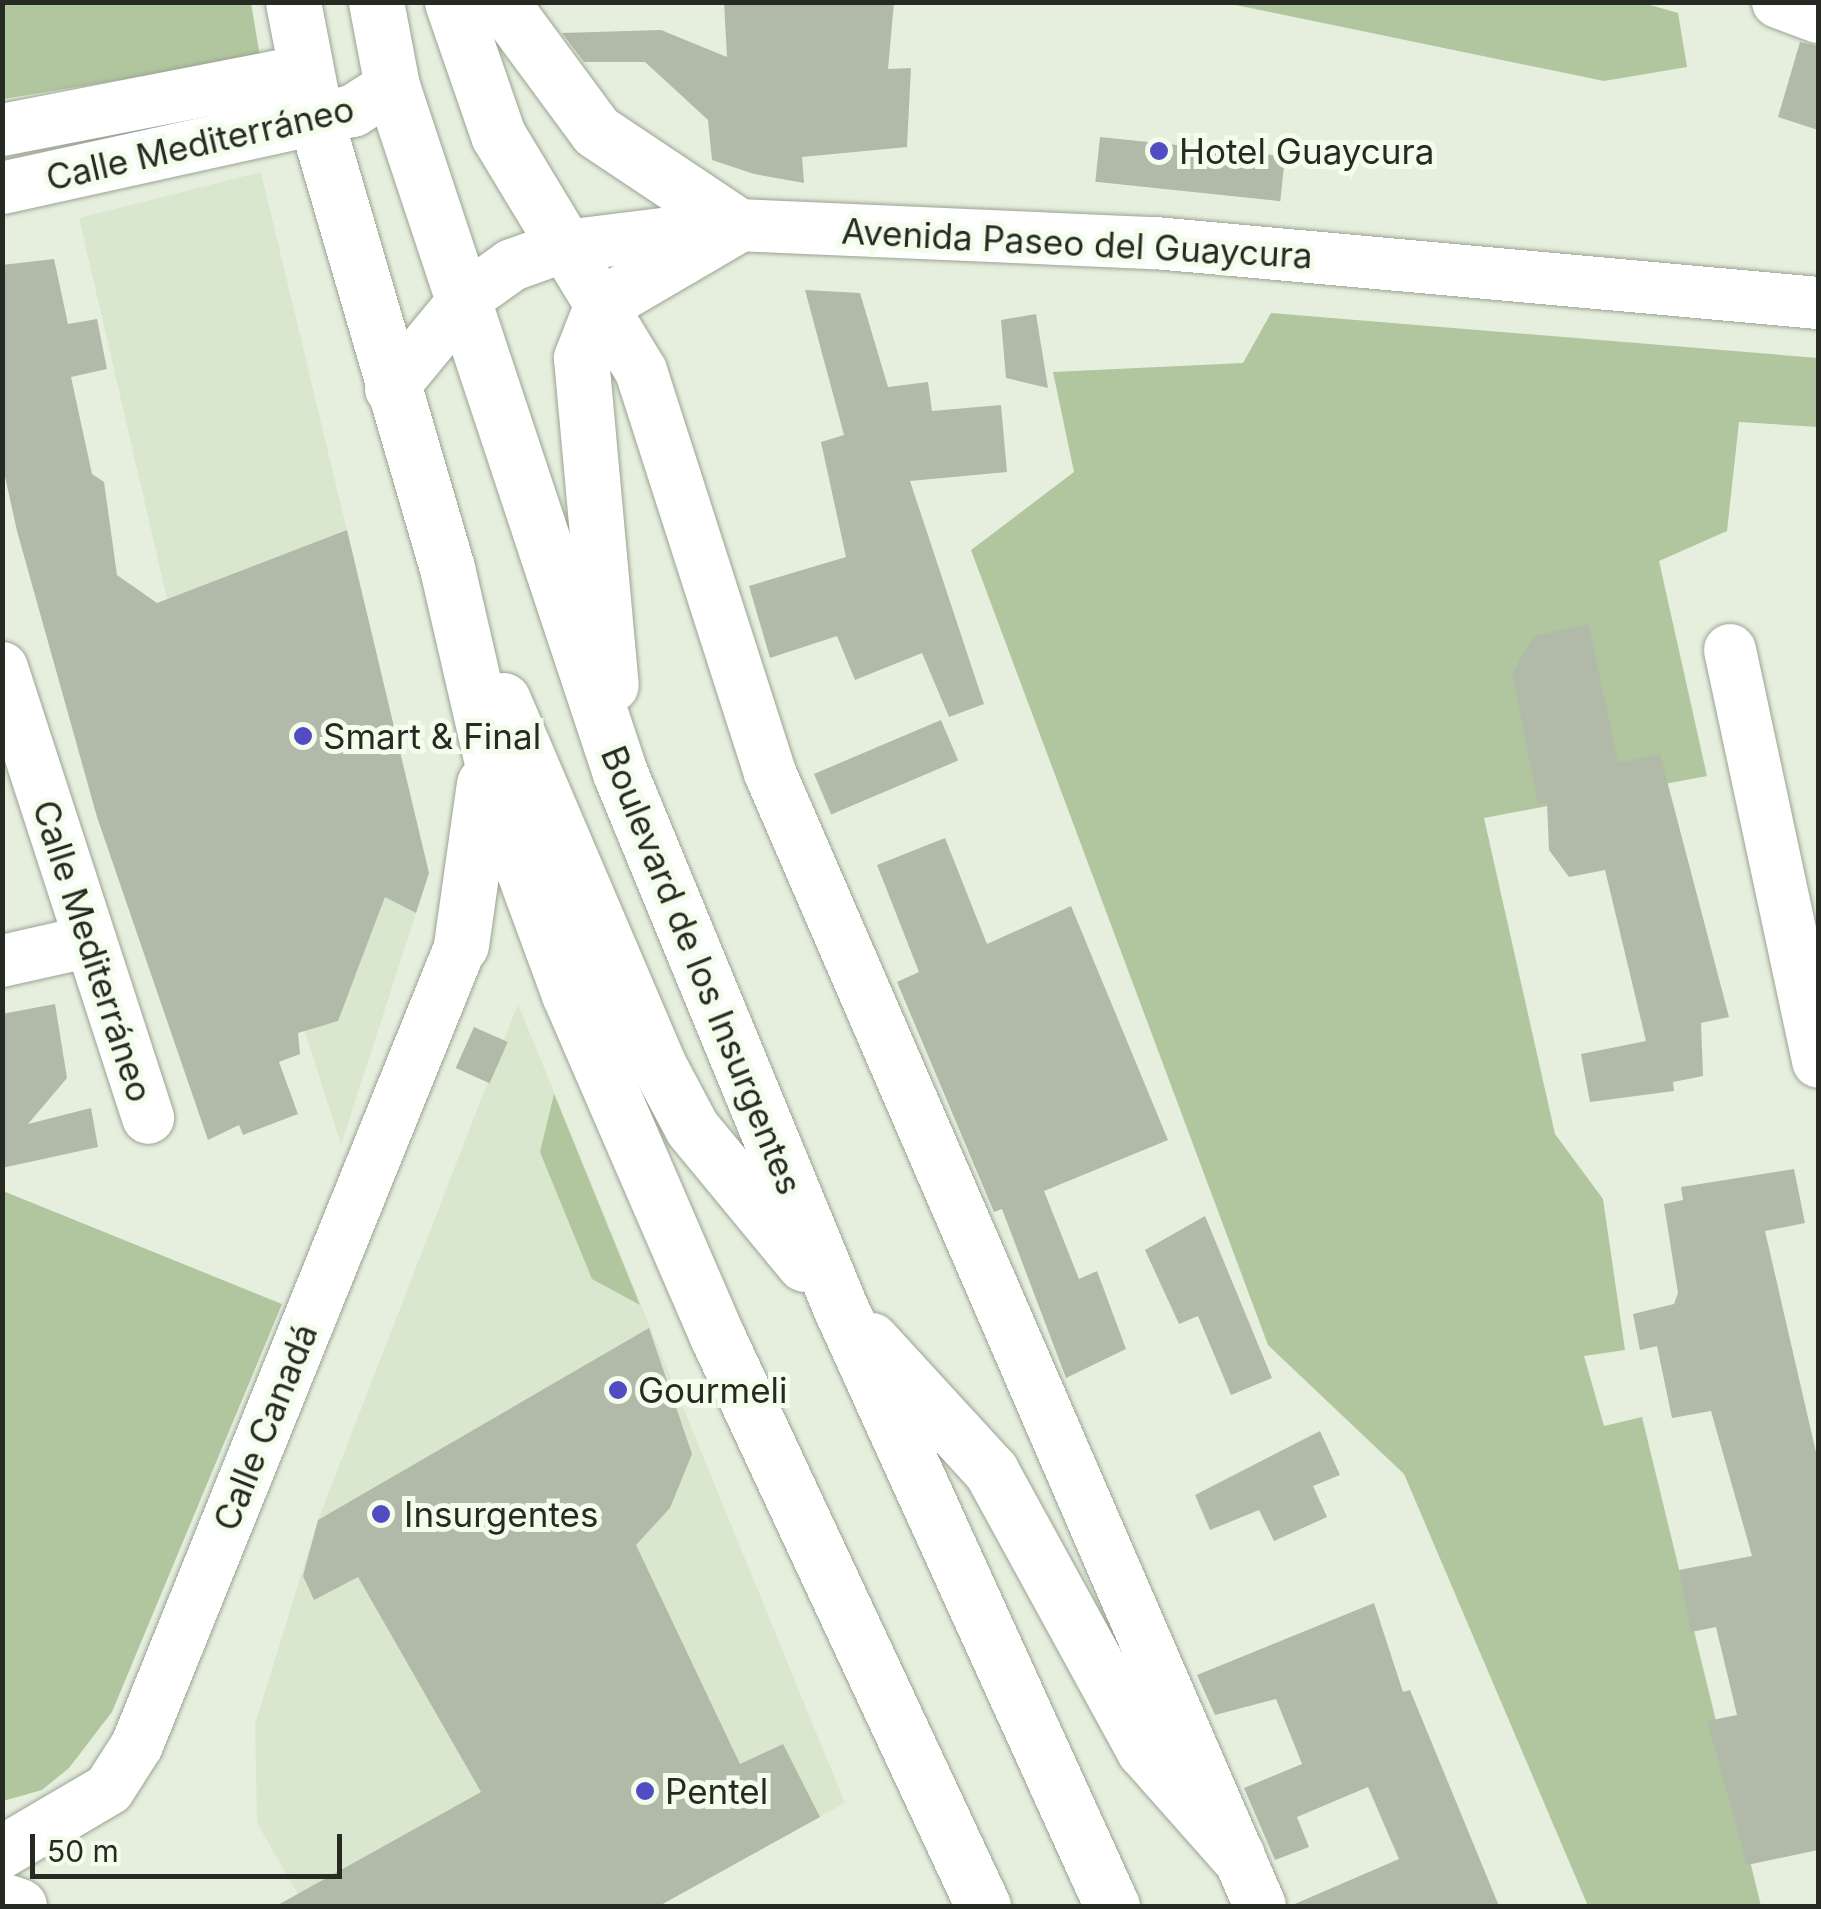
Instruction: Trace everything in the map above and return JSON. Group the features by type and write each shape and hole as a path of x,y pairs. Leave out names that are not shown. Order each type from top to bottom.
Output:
{"main road":[{"path":"294,2 311,96 391,389 447,568 506,823 568,994 983,1906"},
{"name":"Boulevard de los Insurgentes","path":"376,2 392,86 466,298 620,773 840,1307 1112,1906"},
{"path":"452,2 498,136 566,246"},
{"path":"501,2 596,131 737,225 602,304 579,387 620,773"},
{"path":"447,568 666,1080 692,1128 840,1307 991,1471 1144,1750 1237,1854"},
{"path":"460,946 476,884 487,741"},
{"path":"2,1900 18,1906"}],"street":[{"path":"1778,2 1818,16"},
{"name":"Calle Mediterráneo","path":"2,130 311,96 376,102 392,86"},
{"name":"Calle Mediterráneo","path":"2,188 70,175 311,96"},
{"path":"58,121 70,175"},
{"name":"Avenida Paseo del Guaycura","path":"391,389 466,298 512,265 566,246 737,225 1155,243 1818,303"},
{"path":"566,246 646,384 770,772 1260,1906"},
{"path":"1730,650 1808,959 1818,1062"},
{"name":"Calle Mediterráneo","path":"2,668 86,942 148,1118"},
{"path":"2,961 86,942"},
{"name":"Calle Canadá","path":"2,1852 109,1789 137,1745 460,946"}],"shaded area":[{"path":"261,172 429,873 341,1145 167,599 79,218"},
{"path":"518,1004 845,1803 659,1906 305,1906 257,1823 255,1724 318,1520"}],"green space":[{"path":"3,3 251,3 260,57 3,99"},
{"path":"1226,3 1643,3 1678,13 1687,67 1604,81"},
{"path":"1271,313 1818,358 1818,427 1739,422 1727,531 1659,561 1707,776 1484,818 1555,1134 1603,1199 1625,1350 1584,1356 1604,1426 1642,1417 1761,1906 1588,1906 1404,1474 1268,1345 971,550 1074,472 1053,372 1243,363"},
{"path":"554,1094 640,1305 592,1279 540,1152"},
{"path":"3,1191 282,1304 112,1712 69,1768 42,1790 3,1801"}],"building":[{"path":"724,2 894,2 888,69 911,68 907,147 802,157 804,183 754,174 712,160 708,120 645,62 584,62 562,33 661,30 727,57"},
{"path":"1800,42 1818,46 1818,130 1778,117"},
{"name":"Hotel Guaycura","path":"1100,137 1285,156 1280,201 1095,182"},
{"path":"54,259 68,324 97,319 107,369 71,377 92,474 104,482 117,575 157,603 347,530 429,873 416,913 385,897 338,1021 298,1033 300,1054 279,1062 298,1114 243,1135 239,1125 208,1140 97,817 17,531 2,463 2,265"},
{"path":"805,290 860,293 888,387 928,382 932,411 1001,405 1007,472 910,481 984,704 949,717 922,653 855,680 837,636 770,658 749,586 846,557 821,442 844,435"},
{"path":"1036,314 1048,388 1006,378 1001,320"},
{"path":"1589,624 1618,763 1660,754 1729,1017 1701,1023 1703,1076 1673,1082 1674,1091 1590,1102 1581,1054 1646,1041 1605,870 1569,877 1549,850 1547,803 1538,805 1512,673 1534,636"},
{"path":"941,720 958,761 831,814 814,774"},
{"path":"945,838 987,944 1071,906 1168,1140 1044,1191 1079,1279 1097,1271 1126,1349 1066,1378 1002,1209 994,1212 897,982 919,972 877,865"},
{"path":"55,1004 67,1078 28,1124 91,1108 98,1147 2,1168 2,1014"},
{"path":"474,1027 508,1042 489,1083 456,1068"},
{"path":"1794,1169 1805,1223 1765,1231 1818,1461 1818,1850 1747,1865 1707,1721 1737,1715 1716,1627 1691,1632 1679,1570 1752,1556 1711,1411 1672,1418 1657,1346 1640,1350 1633,1314 1674,1304 1678,1293 1664,1204 1683,1200 1681,1187"},
{"path":"1205,1216 1272,1378 1231,1395 1198,1316 1179,1324 1145,1250"},
{"path":"649,1328 692,1454 670,1508 636,1545 740,1764 783,1744 820,1817 659,1906 276,1906 481,1792 358,1577 314,1600 303,1576 318,1520"},
{"path":"1320,1431 1340,1475 1313,1486 1327,1517 1274,1541 1259,1510 1210,1530 1195,1495"},
{"path":"1374,1603 1403,1692 1410,1690 1499,1906 1290,1906 1399,1859 1368,1787 1297,1817 1309,1847 1275,1860 1244,1788 1302,1764 1276,1699 1215,1715 1197,1675"}],"place":[{"name":"Hotel Guaycura","path":"1159,151"},
{"name":"Smart & Final","path":"303,736"},
{"name":"Gourmeli","path":"618,1390"},
{"name":"Insurgentes","path":"381,1514"},
{"name":"Pentel","path":"645,1791"}]}
